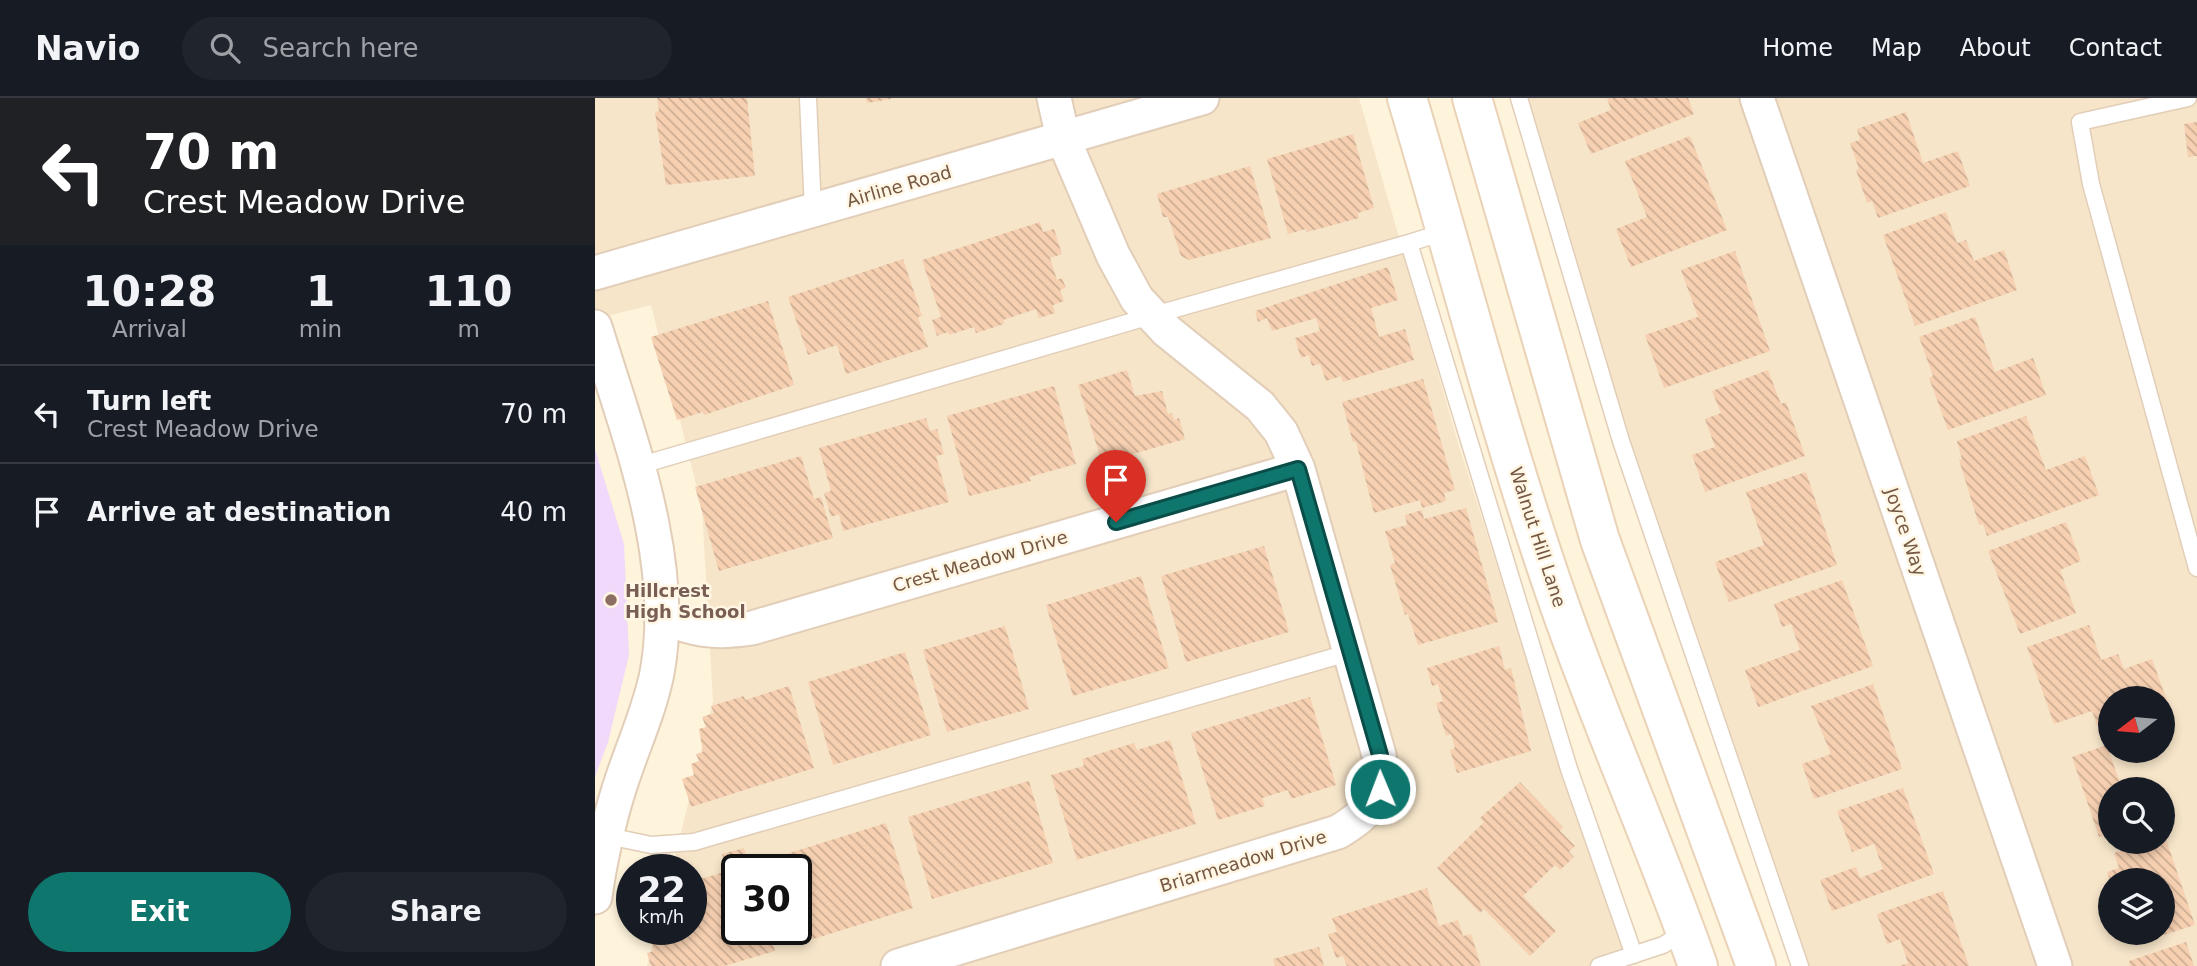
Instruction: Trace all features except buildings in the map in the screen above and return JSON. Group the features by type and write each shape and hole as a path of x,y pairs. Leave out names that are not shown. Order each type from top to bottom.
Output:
{"main road":[{"name":"Walnut Hill Lane","path":"1407,98 1490,389 1556,595 1692,948"},
{"path":"1472,98 1600,540 1756,966"}],"street":[{"name":"Briarmeadow Drive","path":"898,966 1338,832 1359,819 1370,807 1380,789 1380,755 1298,469 1281,432 1260,406 1167,331 1137,299 1113,255 1063,138 1054,98"},
{"name":"Airline Road","path":"595,273 1202,98"},
{"name":"Joyce Way","path":"1757,98 2055,966"},
{"path":"595,327 647,496 656,541 661,618 657,673 642,726 619,790 595,897"},
{"name":"Crest Meadow Drive","path":"661,618 702,631 726,632 752,628 1298,469"}],"lane":[{"path":"808,98 813,211"},
{"path":"1519,98 1621,441 1800,966"},
{"path":"2188,98 2080,122 2091,184 2197,568"},
{"path":"638,466 1447,231"},
{"path":"1409,243 1569,769 1634,956"},
{"path":"608,836 652,845 694,842 1350,652"},
{"path":"1599,966 1663,946 1692,948"}],"shaded area":[{"path":"595,98 1359,98 1458,443 1553,741 1642,959 1619,966 647,966 652,945 707,945 707,854 676,854 713,701 702,508 651,305 595,319"},
{"path":"1523,98 2197,98 2197,966 1795,966 1669,583"},
{"name":"Hillcrest High School","path":"595,449 624,544 629,655 608,742 595,777"}],"place":[{"name":"Hillcrest High School","path":"611,600"}],"route":[{"path":"1116,522 1298,469 1380,755 1380,789"}]}
